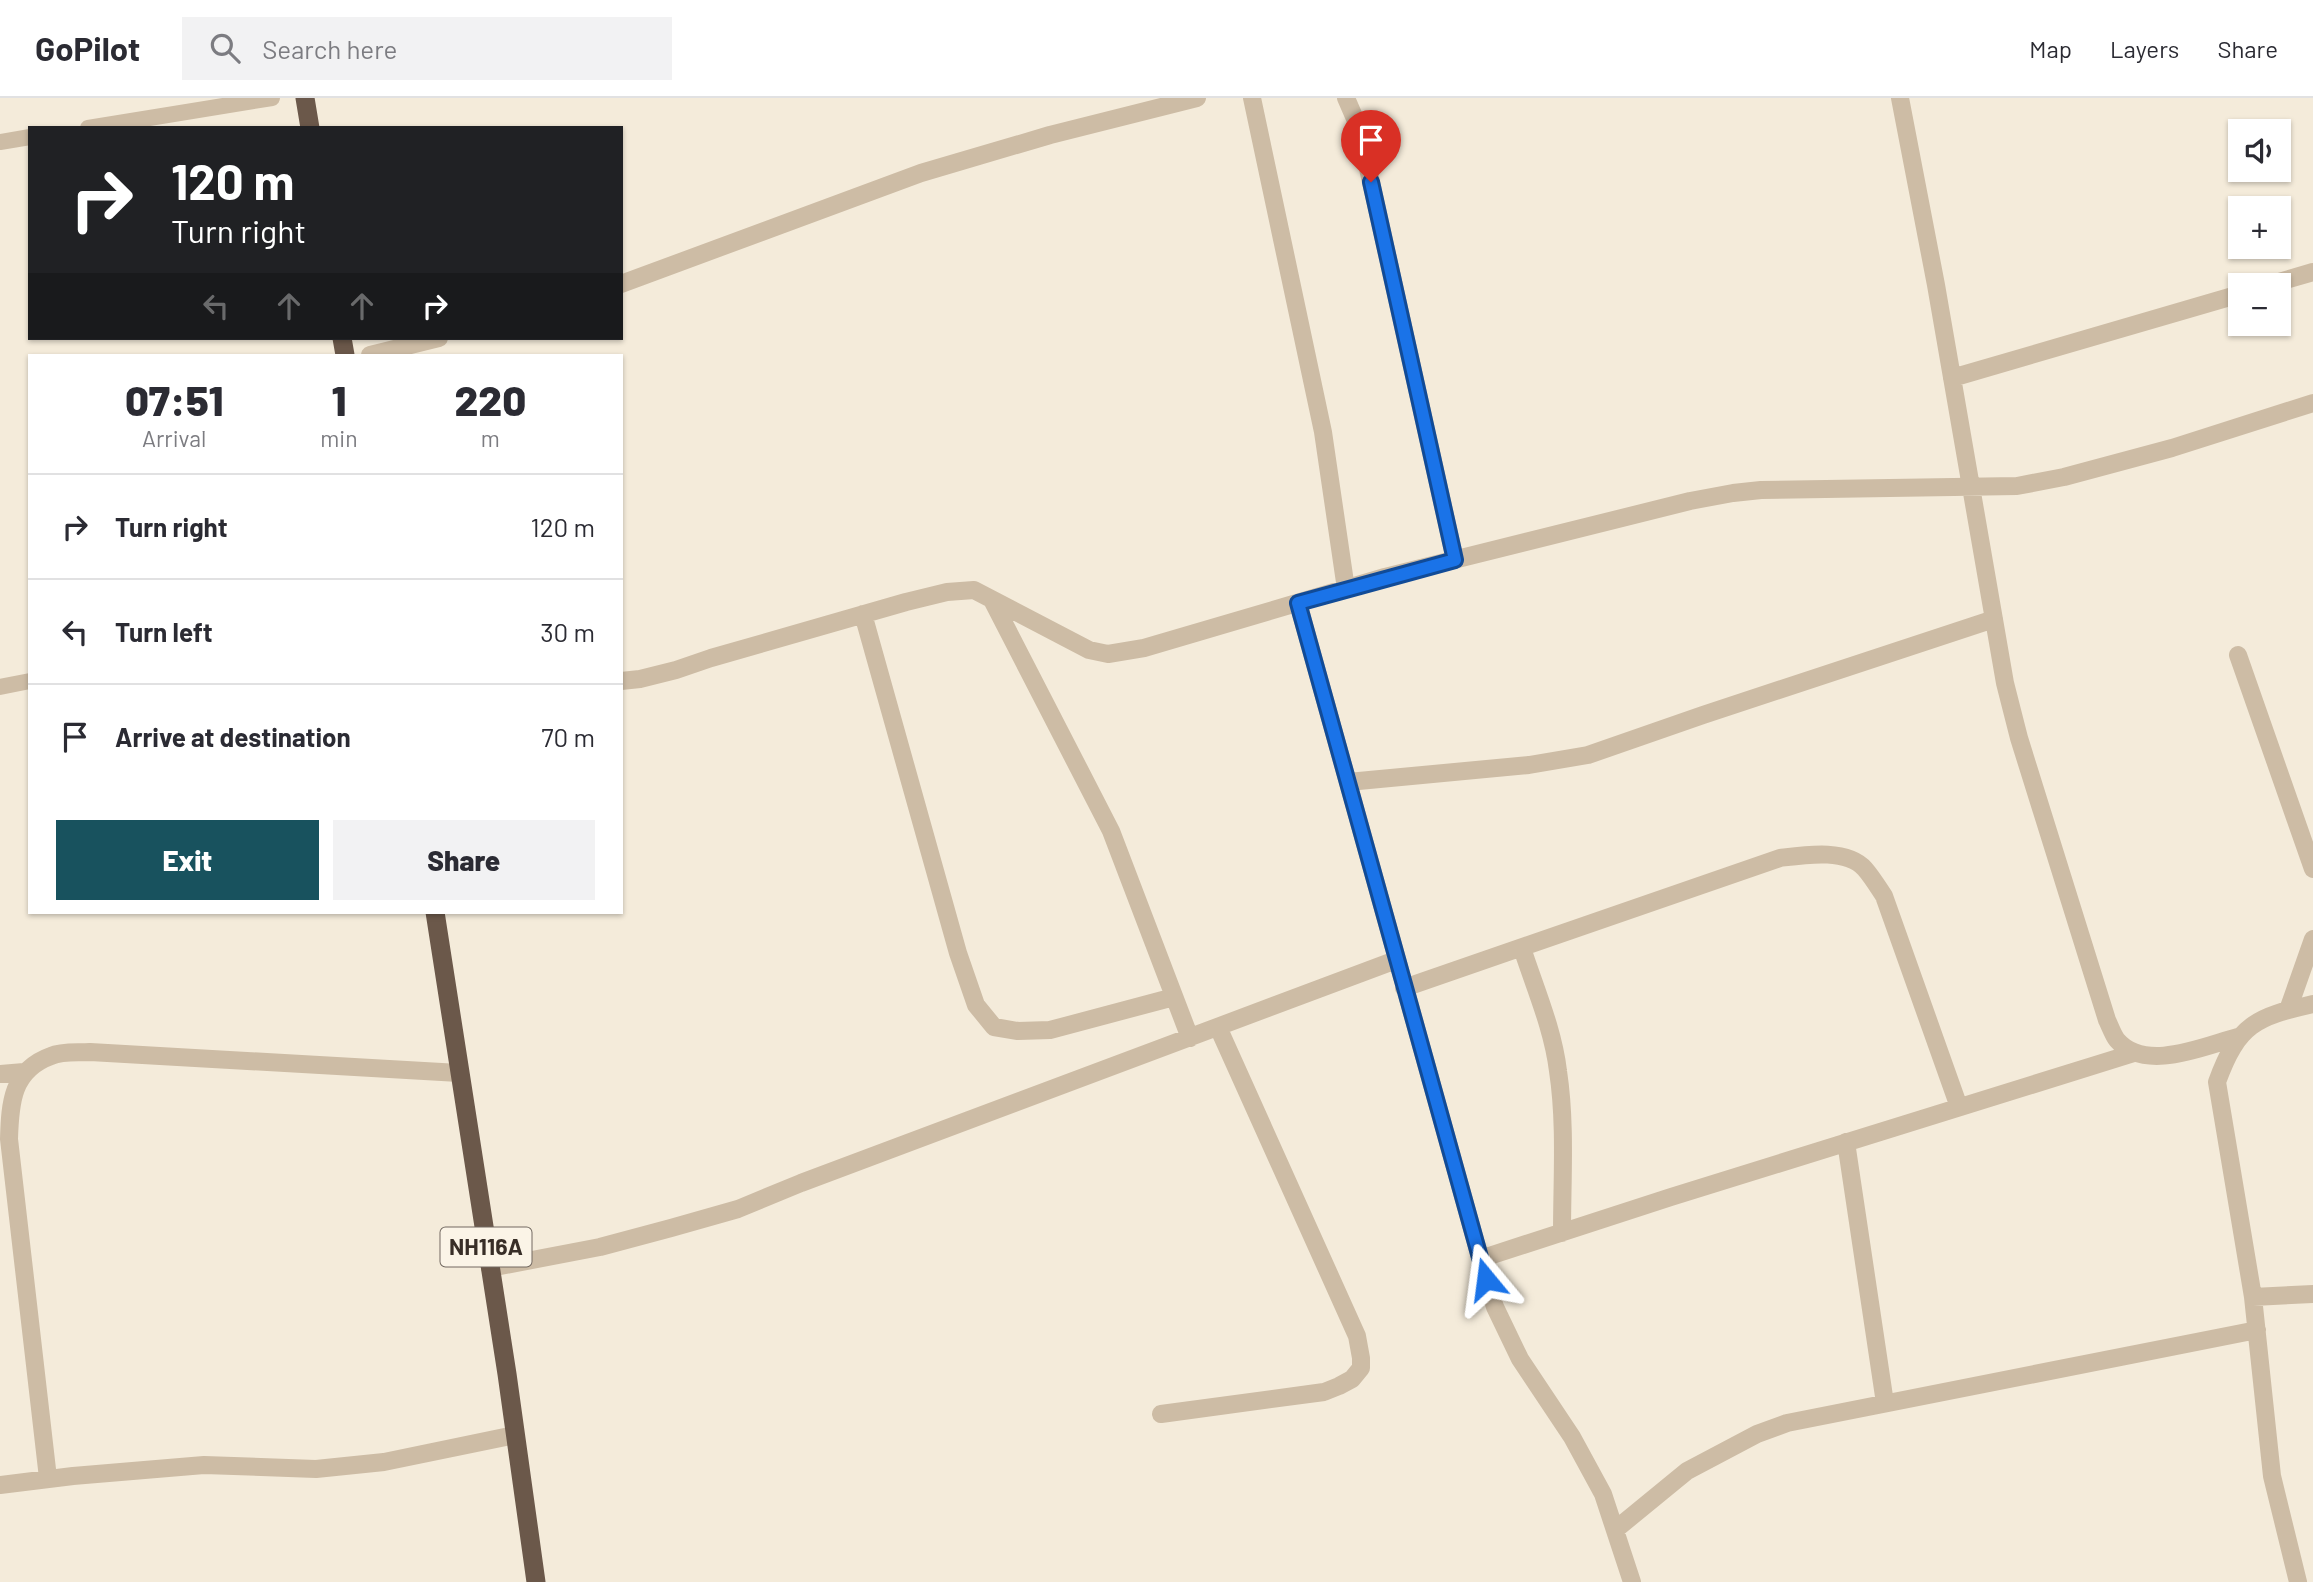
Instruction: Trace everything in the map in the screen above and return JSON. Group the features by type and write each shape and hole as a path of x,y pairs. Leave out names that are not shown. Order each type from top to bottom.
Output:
{"highway":[{"path":"305,98 310,126"},
{"name":"NH116A","path":"435,914 536,1582"}],"street":[{"path":"623,283 921,173 1049,135 1197,98"},
{"path":"1252,98 1323,432 1346,589"},
{"path":"1346,98 1359,128 1455,560"},
{"path":"1900,98 1972,486 2004,682 2107,1020 2117,1040 2134,1054"},
{"path":"2291,278 2313,272"},
{"path":"1952,378 2228,298"},
{"path":"374,354 431,340"},
{"path":"623,681 677,670 711,657 947,592 974,590 1089,650 1108,654 1144,648 1455,560 1733,493 1761,489 2017,486 2064,477 2172,448 2313,403"},
{"path":"992,600 1111,831 1189,1038"},
{"path":"1298,603 1480,1259 1496,1307 1520,1359 1582,1454 1603,1494 1632,1582"},
{"path":"863,614 958,953 976,1005 994,1027 1018,1031 1050,1030 1174,997"},
{"path":"1348,782 1529,765 1588,755 1994,619"},
{"path":"2238,655 2313,869"},
{"path":"1404,988 1780,858 1819,853 1843,857 1863,866 1884,896 1959,1107"},
{"path":"2288,1010 2313,939"},
{"path":"1522,948 1551,1037 1558,1070 1562,1141 1562,1233"},
{"path":"490,1268 600,1247 738,1209 1396,960"},
{"path":"2298,1582 2272,1476 2253,1297 2217,1082 2225,1058 2238,1037 2261,1019 2313,1004"},
{"path":"1161,1414 1324,1392 1352,1379 1360,1368 1357,1336 1218,1027"},
{"path":"1480,1259 1846,1142 2134,1054 2159,1058 2238,1037"},
{"path":"0,1074 24,1072 52,1055 90,1052 459,1073"},
{"path":"24,1072 10,1103 9,1139 48,1478"},
{"path":"1846,1142 1885,1403"},
{"path":"2253,1297 2313,1294"},
{"path":"1615,1530 1687,1471 1757,1434 1787,1423 2257,1330"},
{"path":"0,1485 48,1478 204,1465 316,1469 384,1462 515,1435"}],"lane":[{"path":"100,126 272,98"},
{"path":"0,142 28,137"},
{"path":"0,687 28,681"}],"route":[{"path":"1371,182 1455,560 1298,603 1486,1279"}]}
